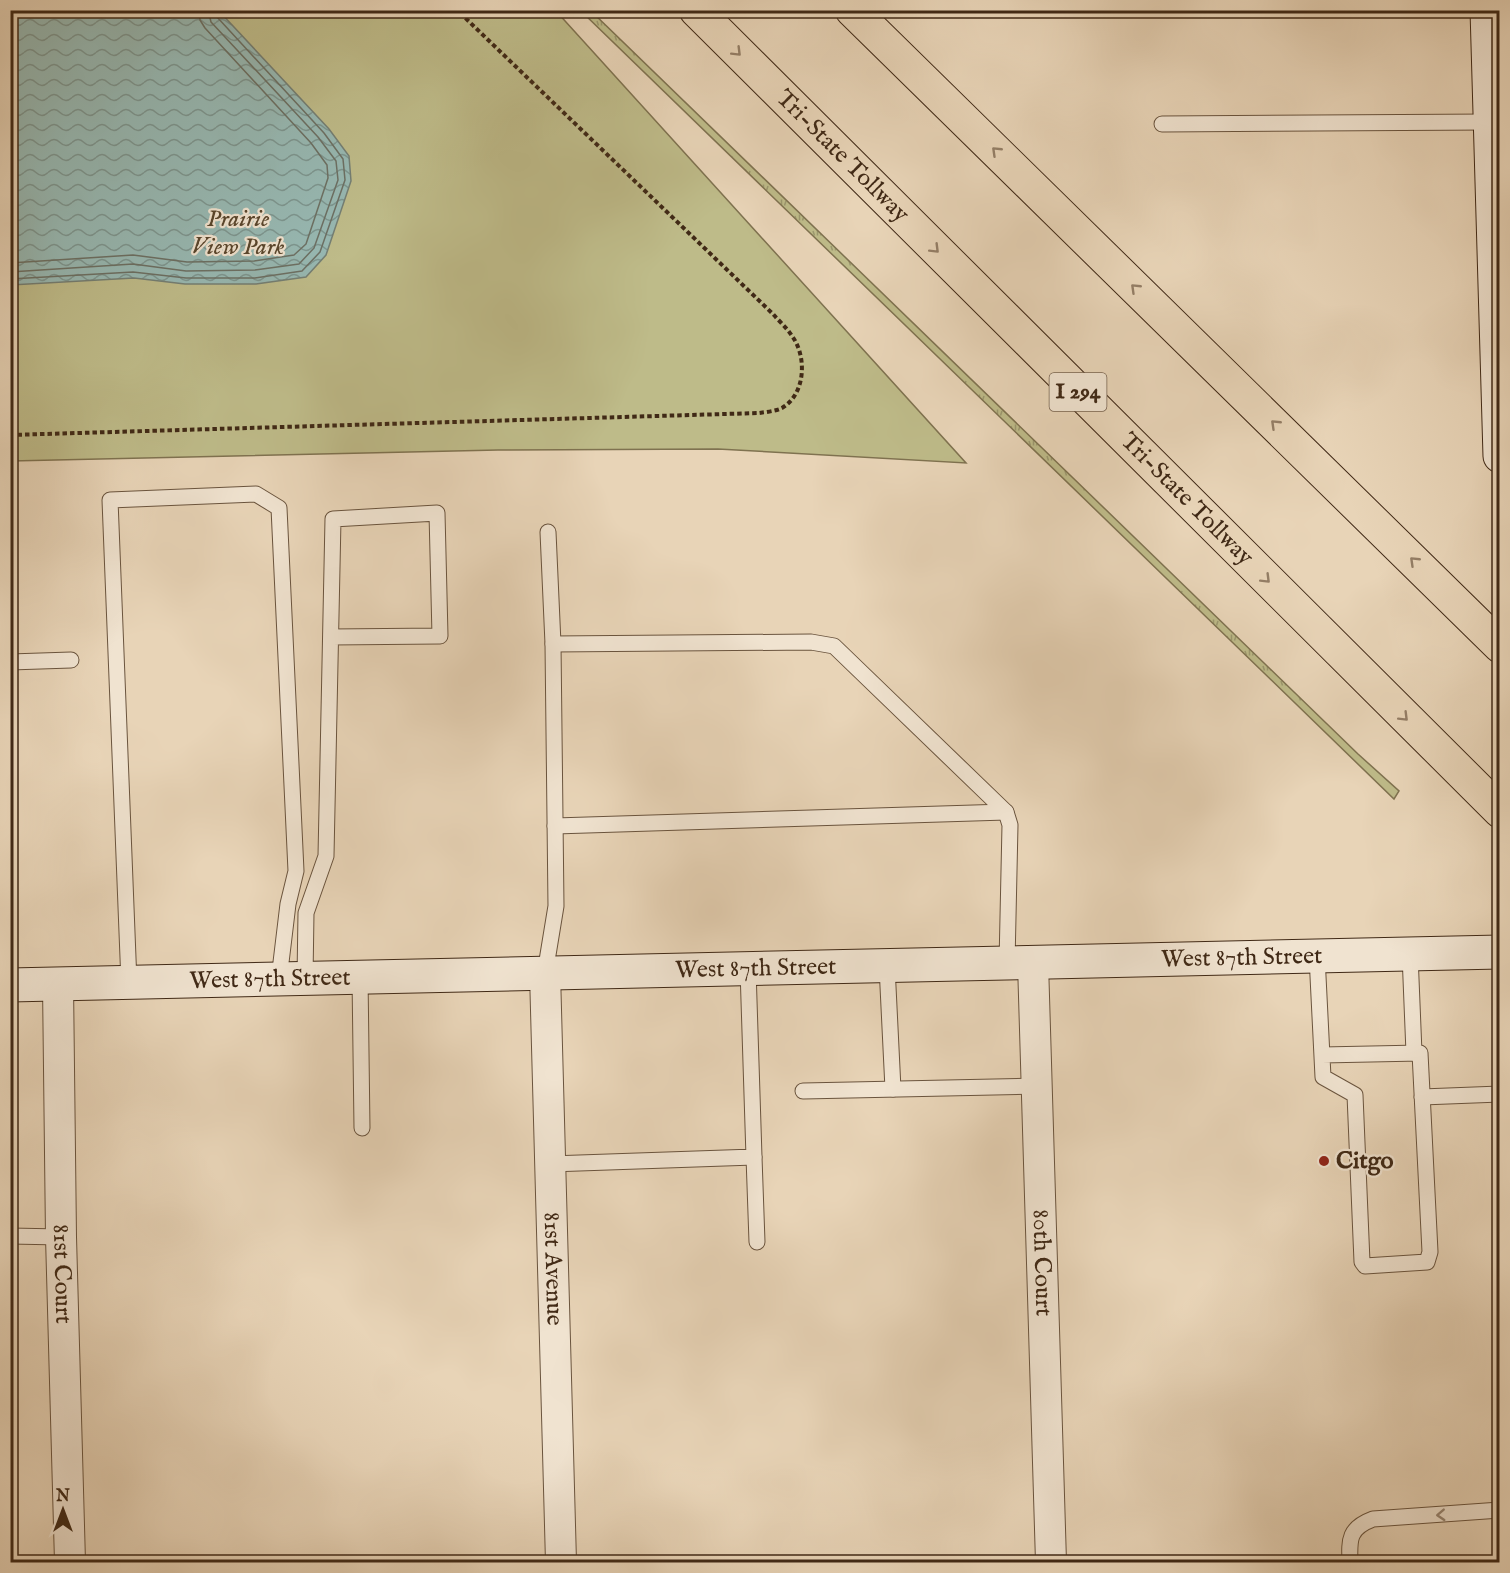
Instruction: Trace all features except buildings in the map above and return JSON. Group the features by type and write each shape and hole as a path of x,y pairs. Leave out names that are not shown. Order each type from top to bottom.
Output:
{"highway":[{"name":"Tri-State Tollway","path":"696,10 1500,810"},
{"path":"852,10 1500,646"}],"main road":[{"path":"1487,10 1500,456"},
{"name":"West 87th Street","path":"10,985 1500,952"}],"street":[{"name":"80th Court","path":"1020,963 1036,1086 1051,1563"},
{"name":"81st Avenue","path":"545,974 561,1563"},
{"name":"81st Court","path":"58,984 61,1237 70,1563"}],"lane":[{"path":"1162,124 1489,122"},
{"path":"129,983 110,500 256,494 279,508 296,871 288,903 292,979"},
{"path":"292,979 306,913 326,856 333,519 437,513 440,636 331,637"},
{"path":"545,974 556,906 553,644 548,532"},
{"path":"553,644 811,642 834,646 1006,812 1010,825 1020,963"},
{"path":"10,663 71,660"},
{"path":"555,826 1006,812"},
{"path":"1410,954 1414,1053"},
{"path":"1317,956 1323,1077 1356,1095 1362,1262 1365,1266 1427,1262 1430,1252 1420,1053 1322,1055"},
{"path":"887,966 893,1089"},
{"path":"748,969 757,1242"},
{"path":"360,977 362,1128"},
{"path":"803,1091 1036,1086"},
{"path":"1422,1097 1500,1094"},
{"path":"550,1164 754,1157"},
{"path":"10,1236 61,1237"},
{"path":"1350,1563 1349,1544 1353,1531 1362,1523 1373,1518 1500,1510"}],"path":[{"path":"10,435 759,413 781,409 795,397 801,379 802,357 793,337 773,314 457,10"}],"green space":[{"name":"Prairie View Park","path":"10,11 556,11 966,463 718,449 498,450 11,461"},
{"path":"581,11 591,11 1358,754 1399,791 1394,799"}],"water":[{"path":"11,10 219,11 329,129 349,156 351,181 326,255 306,277 256,284 185,284 134,278 11,285"}],"place":[{"name":"Citgo","path":"1324,1161"}]}
